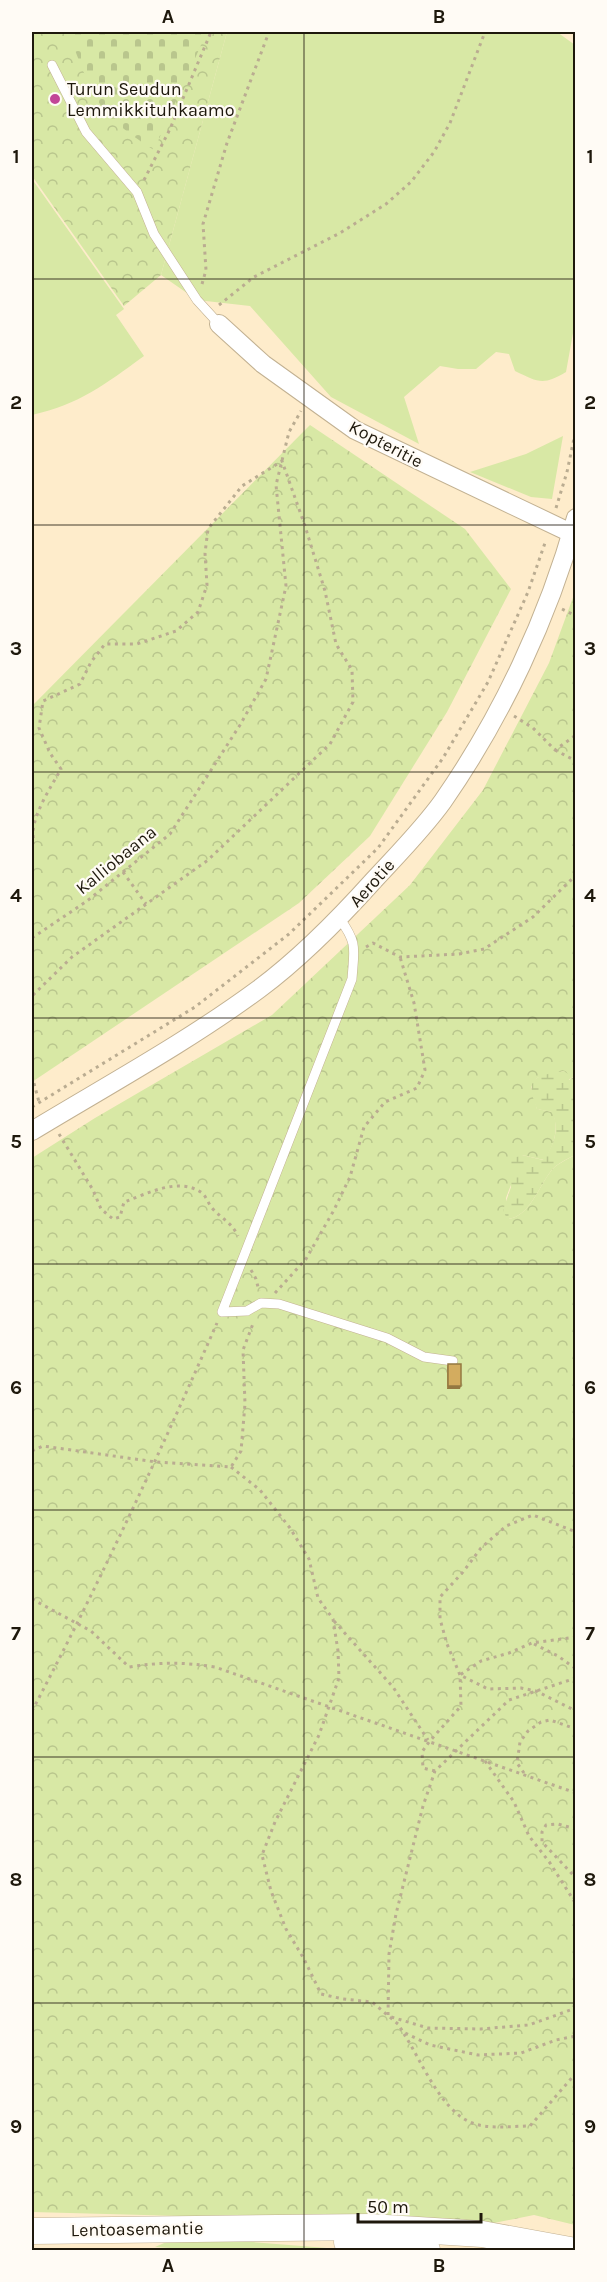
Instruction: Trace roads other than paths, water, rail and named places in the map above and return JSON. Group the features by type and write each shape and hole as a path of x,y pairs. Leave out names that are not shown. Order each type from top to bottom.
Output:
{"main road":[{"name":"Lentoasemantie","path":"32,2230 370,2227 493,2236 570,2250"},
{"name":"Lentoasemantie","path":"243,2228 427,2250"}],"street":[{"name":"Kopteritie","path":"214,319 255,358 355,430 551,524 573,525"},
{"name":"Aerotie","path":"32,1131 204,1027 260,988 340,919 413,838 442,801 500,706 528,649 573,525"}],"lane":[{"path":"52,65 86,132 137,192 154,234 197,300 214,319"},
{"path":"340,919 351,935 354,955 352,979 222,1312 247,1311 262,1299 387,1338 424,1357 453,1360"}],"place":[{"name":"Turun Seudun Lemmikkituhkaamo","path":"55,99"}]}
